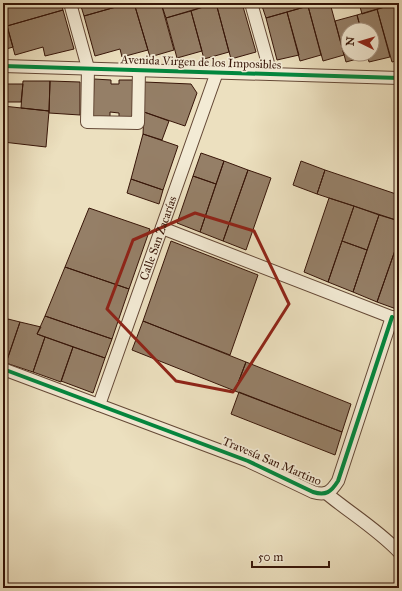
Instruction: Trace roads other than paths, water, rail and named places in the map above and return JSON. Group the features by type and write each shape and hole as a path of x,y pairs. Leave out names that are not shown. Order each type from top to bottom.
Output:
{"street":[{"path":"70,3 88,68 87,122 138,123 139,70"},
{"path":"251,3 270,74"},
{"name":"Avenida Virgen de los Imposibles","path":"3,66 399,78"},
{"name":"Calle San Zacarías","path":"99,405 217,72"},
{"path":"162,228 395,319"},
{"name":"Travesía San Martino","path":"3,370 248,460 320,494 330,491 338,481 395,319"},
{"name":"Travesía San Martino","path":"326,493 341,506 366,522 399,552"}]}
